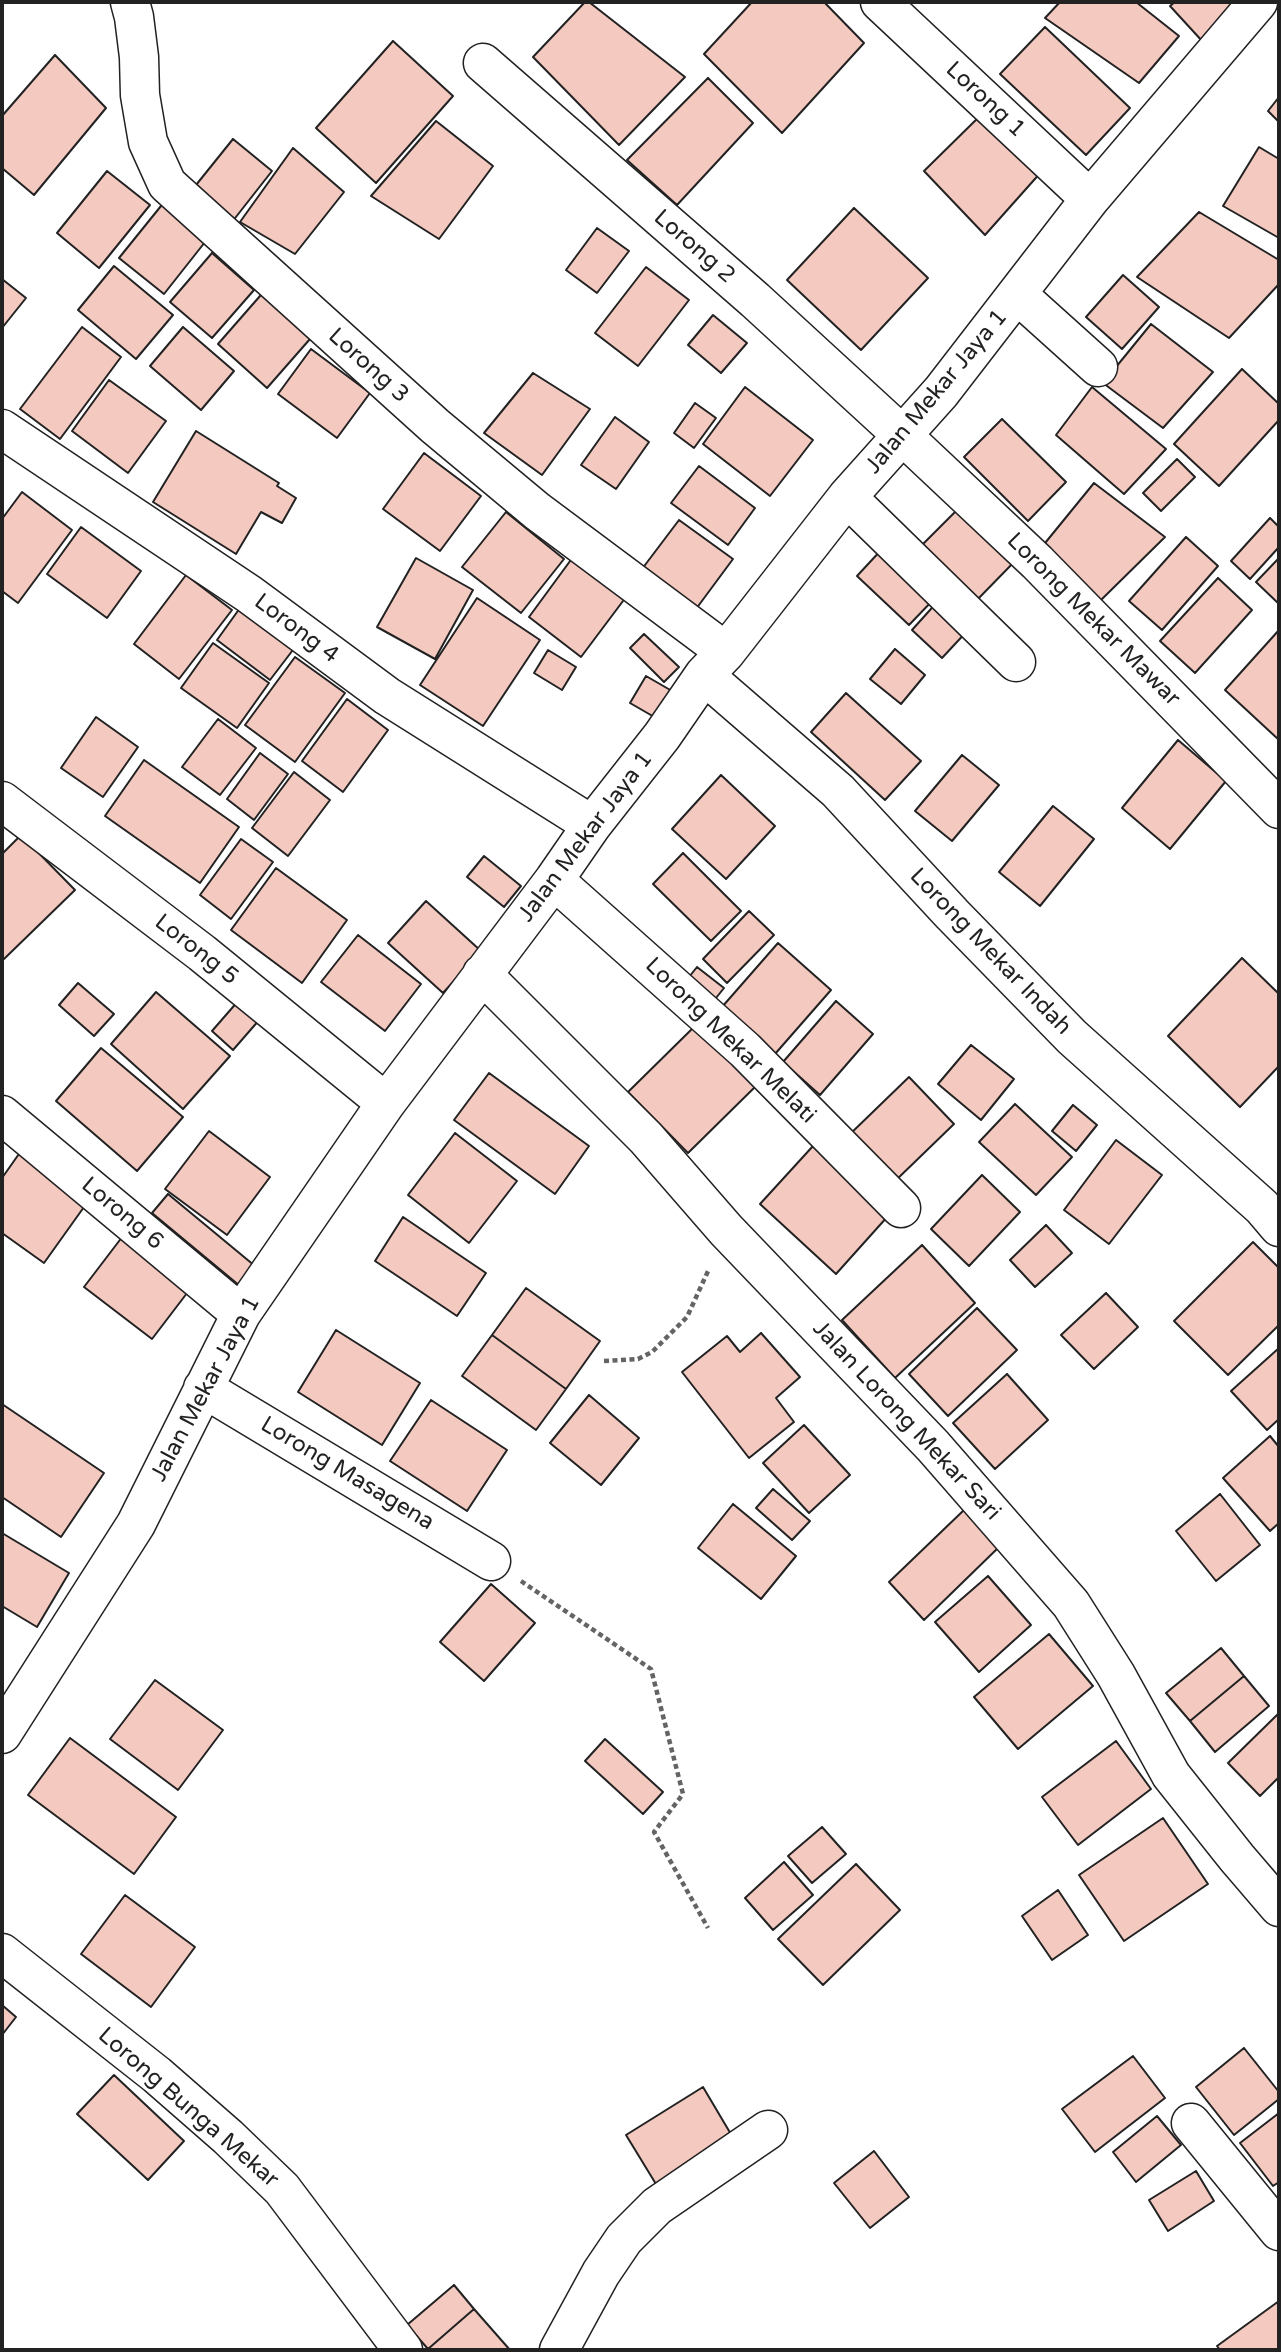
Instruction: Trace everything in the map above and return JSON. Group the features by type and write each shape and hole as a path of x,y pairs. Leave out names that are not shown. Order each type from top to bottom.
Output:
{"street":[{"name":"Lorong 3","path":"130,2 148,142 167,184 435,426 715,664"},
{"name":"Lorong 1","path":"880,2 1090,199"},
{"name":"Jalan Mekar Jaya 1","path":"2,1734 135,1524 241,1314 386,1103 554,880 592,825 847,497 941,393 1090,199 1258,2"},
{"name":"Lorong 2","path":"483,63 755,300 902,435"},
{"path":"1018,295 1098,367"},
{"name":"Lorong 4","path":"2,429 249,594 387,696 592,825"},
{"name":"Lorong Mekar Mawar","path":"902,435 1037,562 1279,809"},
{"path":"847,497 1016,662"},
{"name":"Lorong Mekar Indah","path":"715,664 1072,1037 1262,1207 1279,1227"},
{"name":"Lorong 5","path":"2,802 201,953 386,1103"},
{"name":"Lorong Mekar Melati","path":"554,880 745,1050 901,1208"},
{"name":"Jalan Lorong Mekar Sari","path":"482,974 646,1138 726,1230 933,1446 1071,1604 1116,1675 1171,1775 1279,1907"},
{"name":"Lorong 6","path":"2,1115 241,1314"},
{"name":"Lorong Masagena","path":"203,1388 491,1561"},
{"name":"Lorong Bunga Mekar","path":"2,1953 157,2075 282,2189 403,2350"},
{"path":"1191,2123 1279,2231"},
{"path":"559,2350 601,2273 624,2239 657,2206 768,2130"}],"path":[{"path":"604,1361 638,1359 652,1352 687,1317 726,1230"},
{"path":"491,1561 651,1669 683,1794 654,1832 708,1928"}],"building":[{"path":"585,2 589,2 685,77 619,145 533,57"},
{"path":"752,2 824,2 864,43 782,133 704,54"},
{"path":"1060,2 1136,2 1179,36 1139,83 1045,18"},
{"path":"1175,2 1246,2 1203,42 1170,6"},
{"path":"1045,27 1130,108 1086,155 1000,74"},
{"path":"393,41 453,96 376,183 316,128"},
{"path":"55,55 106,108 34,195 2,168 2,116"},
{"path":"708,78 753,123 677,205 627,160"},
{"path":"1279,97 1279,122 1268,111"},
{"path":"985,111 1042,171 985,235 924,171"},
{"path":"436,121 493,166 439,239 371,196"},
{"path":"233,139 272,171 232,222 192,190"},
{"path":"1259,147 1279,159 1279,238 1223,206"},
{"path":"293,148 344,192 295,254 240,222"},
{"path":"107,171 150,205 99,268 57,233"},
{"path":"165,201 209,237 164,294 119,258"},
{"path":"854,208 928,278 861,350 787,280"},
{"path":"1199,212 1279,260 1279,284 1229,338 1137,277"},
{"path":"597,228 629,251 597,293 566,270"},
{"path":"212,253 254,290 212,338 170,302"},
{"path":"114,266 173,315 136,359 78,310"},
{"path":"646,267 689,300 638,366 595,333"},
{"path":"1123,275 1159,307 1122,349 1086,317"},
{"path":"2,279 26,298 2,328"},
{"path":"267,288 317,331 267,388 218,344"},
{"path":"713,315 747,343 721,373 688,345"},
{"path":"1151,324 1213,372 1163,428 1103,383"},
{"path":"82,327 121,357 60,439 20,409"},
{"path":"183,327 234,371 201,410 150,366"},
{"path":"311,349 370,393 337,438 278,394"},
{"path":"1242,369 1279,404 1279,420 1219,486 1174,444"},
{"path":"533,373 590,409 542,475 484,433"},
{"path":"109,380 166,421 128,473 72,431"},
{"path":"745,387 813,440 770,496 703,444"},
{"path":"1092,387 1166,449 1124,494 1056,435"},
{"path":"695,403 716,418 694,448 674,433"},
{"path":"615,417 649,442 616,489 581,465"},
{"path":"1002,419 1066,482 1028,521 964,457"},
{"path":"196,431 279,483 277,486 296,498 282,523 261,512 236,554 153,502"},
{"path":"424,453 481,496 440,551 383,509"},
{"path":"1177,459 1195,477 1161,511 1143,493"},
{"path":"699,466 755,508 728,545 671,503"},
{"path":"1094,483 1165,537 1101,600 1041,548"},
{"path":"22,492 72,530 18,603 2,591 2,519"},
{"path":"961,506 1016,560 976,601 920,547"},
{"path":"506,512 564,559 521,613 462,567"},
{"path":"1270,518 1279,527 1279,547 1250,579 1231,561"},
{"path":"679,520 733,559 696,609 642,569"},
{"path":"81,527 141,571 107,618 47,574"},
{"path":"1186,537 1218,566 1162,630 1129,601"},
{"path":"883,548 935,598 909,625 857,576"},
{"path":"573,557 626,597 581,657 529,617"},
{"path":"416,558 473,590 435,659 377,627"},
{"path":"1279,558 1279,604 1256,582"},
{"path":"186,575 232,610 179,679 134,644"},
{"path":"1218,578 1252,610 1195,673 1160,641"},
{"path":"477,598 540,640 483,726 420,685"},
{"path":"939,600 969,629 942,658 912,630"},
{"path":"245,601 299,642 270,680 217,640"},
{"path":"1279,630 1279,740 1225,690"},
{"path":"644,634 679,667 664,682 630,648"},
{"path":"213,643 269,683 237,728 181,688"},
{"path":"895,649 925,675 901,704 870,679"},
{"path":"548,650 576,667 562,690 534,673"},
{"path":"295,657 345,693 295,762 245,725"},
{"path":"646,676 672,691 656,718 630,703"},
{"path":"846,693 921,761 885,800 811,732"},
{"path":"347,699 388,730 343,792 302,761"},
{"path":"96,717 138,747 103,797 61,768"},
{"path":"218,719 256,748 220,795 182,767"},
{"path":"1178,740 1226,781 1170,849 1122,808"},
{"path":"260,753 288,774 254,820 227,799"},
{"path":"962,755 999,785 952,841 915,811"},
{"path":"144,760 239,827 200,883 105,816"},
{"path":"294,772 330,800 288,856 252,828"},
{"path":"721,775 775,826 726,879 672,829"},
{"path":"1053,806 1094,839 1040,906 999,872"},
{"path":"21,835 75,890 4,959 2,854"},
{"path":"241,839 273,862 231,919 200,895"},
{"path":"683,853 741,911 711,941 653,884"},
{"path":"484,856 521,886 504,907 467,877"},
{"path":"276,868 347,920 302,983 231,930"},
{"path":"426,901 481,951 443,993 388,943"},
{"path":"749,911 774,935 727,983 703,959"},
{"path":"358,935 421,984 385,1031 321,982"},
{"path":"778,943 831,990 775,1054 722,1007"},
{"path":"1242,958 1279,994 1279,1066 1240,1107 1168,1036"},
{"path":"697,967 724,988 708,1008 681,987"},
{"path":"78,983 114,1014 94,1036 59,1005"},
{"path":"156,992 230,1056 183,1109 111,1044"},
{"path":"246,992 267,1011 233,1050 212,1031"},
{"path":"836,1001 873,1034 820,1095 783,1062"},
{"path":"696,1025 756,1086 688,1153 628,1092"},
{"path":"971,1045 1014,1079 981,1120 938,1084"},
{"path":"101,1048 183,1117 137,1171 56,1101"},
{"path":"489,1073 589,1146 555,1194 454,1120"},
{"path":"909,1077 954,1124 892,1184 847,1137"},
{"path":"1015,1104 1072,1157 1036,1195 979,1142"},
{"path":"1073,1105 1097,1125 1076,1151 1052,1131"},
{"path":"209,1131 270,1177 227,1235 165,1189"},
{"path":"455,1133 517,1181 469,1243 408,1195"},
{"path":"1116,1140 1162,1175 1109,1244 1064,1210"},
{"path":"813,1146 888,1216 836,1274 760,1204"},
{"path":"21,1151 89,1200 44,1263 2,1233 2,1178"},
{"path":"982,1175 1020,1212 969,1266 931,1229"},
{"path":"168,1194 261,1271 246,1291 152,1213"},
{"path":"403,1217 486,1273 457,1316 375,1261"},
{"path":"1046,1225 1072,1253 1035,1287 1010,1260"},
{"path":"129,1228 197,1280 152,1339 84,1287"},
{"path":"1253,1242 1279,1268 1279,1325 1228,1375 1174,1321"},
{"path":"922,1245 975,1303 895,1378 842,1320"},
{"path":"526,1288 600,1341 566,1389 492,1335"},
{"path":"1106,1293 1138,1327 1094,1369 1061,1335"},
{"path":"977,1308 1017,1350 948,1416 909,1374"},
{"path":"336,1330 420,1383 382,1445 298,1392"},
{"path":"761,1333 800,1377 776,1398 794,1422 749,1458 682,1372 727,1336 740,1352"},
{"path":"492,1335 566,1389 536,1430 462,1376"},
{"path":"1279,1348 1279,1419 1267,1430 1231,1391"},
{"path":"1007,1374 1048,1420 995,1469 953,1423"},
{"path":"589,1395 639,1438 601,1485 550,1443"},
{"path":"431,1400 507,1450 467,1511 390,1461"},
{"path":"2,1404 104,1473 61,1537 2,1497"},
{"path":"804,1425 850,1475 809,1513 763,1463"},
{"path":"1270,1436 1279,1447 1279,1523 1270,1531 1223,1478"},
{"path":"773,1489 810,1521 792,1540 756,1508"},
{"path":"1220,1494 1260,1545 1216,1581 1176,1531"},
{"path":"733,1504 796,1556 761,1599 698,1548"},
{"path":"964,1510 999,1547 924,1620 889,1582"},
{"path":"2,1533 69,1573 37,1627 2,1606"},
{"path":"988,1576 1031,1625 979,1672 935,1622"},
{"path":"491,1584 535,1623 484,1681 440,1642"},
{"path":"1049,1634 1093,1686 1018,1749 974,1697"},
{"path":"1221,1648 1244,1676 1190,1721 1166,1693"},
{"path":"1244,1676 1269,1706 1215,1752 1190,1721"},
{"path":"155,1680 223,1730 178,1790 110,1739"},
{"path":"1279,1713 1279,1777 1260,1796 1228,1763"},
{"path":"70,1738 176,1817 134,1874 28,1795"},
{"path":"605,1739 663,1792 643,1814 585,1761"},
{"path":"1116,1741 1151,1789 1078,1845 1042,1797"},
{"path":"1163,1818 1208,1884 1124,1941 1079,1875"},
{"path":"822,1827 846,1854 812,1883 788,1856"},
{"path":"784,1862 813,1895 773,1930 745,1898"},
{"path":"856,1864 900,1910 823,1985 778,1939"},
{"path":"1058,1890 1088,1935 1052,1960 1022,1916"},
{"path":"125,1895 195,1947 151,2007 81,1954"},
{"path":"2,2005 16,2017 2,2035"},
{"path":"1244,2048 1279,2092 1279,2099 1234,2135 1196,2087"},
{"path":"1133,2056 1165,2098 1095,2152 1062,2109"},
{"path":"114,2075 184,2141 148,2180 77,2114"},
{"path":"703,2087 735,2141 659,2189 626,2135"},
{"path":"1279,2113 1279,2182 1273,2186 1240,2143"},
{"path":"1157,2116 1181,2145 1136,2182 1113,2152"},
{"path":"874,2151 909,2197 870,2228 834,2183"},
{"path":"1196,2171 1214,2201 1168,2231 1149,2200"},
{"path":"454,2285 474,2309 428,2349 407,2325"},
{"path":"1279,2301 1279,2350 1220,2350 1217,2346"},
{"path":"474,2309 510,2350 428,2349"}]}
